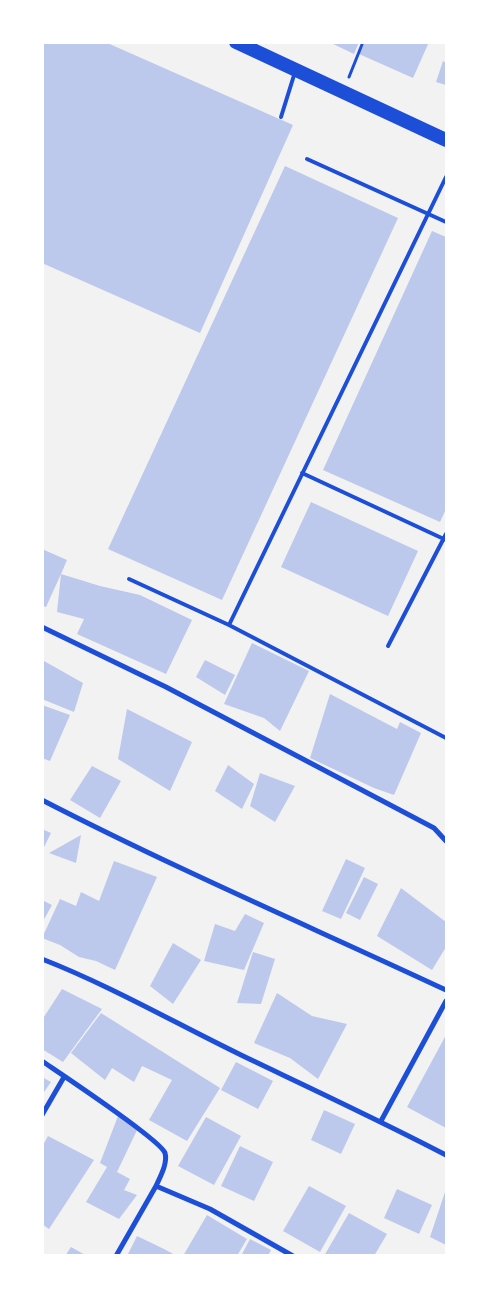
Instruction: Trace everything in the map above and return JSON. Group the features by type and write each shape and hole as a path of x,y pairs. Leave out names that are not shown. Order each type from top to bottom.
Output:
{"highway":[{"path":"236,42 446,140"}],"street":[{"path":"42,627 166,687 434,828 446,841"},
{"path":"42,800 237,894 446,990"},
{"path":"42,959 79,973 234,1051 381,1121 446,1155"},
{"path":"381,1121 446,1001"},
{"path":"42,1061 163,1148 166,1160 156,1186 116,1256"},
{"path":"42,1115 64,1077"},
{"path":"156,1186 210,1209 293,1256"}],"lane":[{"path":"282,117 295,70"},
{"path":"307,158 446,222"},
{"path":"229,625 446,177"},
{"path":"302,473 446,538 388,646"},
{"path":"129,579 229,625 446,738"}],"path":[{"path":"343,92 363,42"}],"building":[{"path":"42,42 105,42 293,125 200,333 42,263"},
{"path":"329,42 359,42 354,54"},
{"path":"365,42 429,42 413,78 359,54"},
{"path":"443,61 446,63 446,85 436,82"},
{"path":"285,166 398,218 222,600 108,549"},
{"path":"432,231 446,237 446,509 440,522 323,470"},
{"path":"311,502 418,551 388,616 281,567"},
{"path":"42,549 67,560 46,607 42,606"},
{"path":"61,574 100,586 140,595 192,620 166,674 77,634 84,619 57,612"},
{"path":"252,643 309,671 280,731 264,718 224,704"},
{"path":"205,660 235,675 225,695 196,677"},
{"path":"44,661 83,683 74,712 42,699 42,663"},
{"path":"330,694 397,729 400,722 421,733 394,795 374,788 310,758"},
{"path":"42,705 70,715 50,761 42,758"},
{"path":"127,709 192,742 170,791 118,759"},
{"path":"228,765 254,784 242,809 215,791"},
{"path":"92,766 121,781 100,818 70,800"},
{"path":"260,773 295,786 275,822 250,806"},
{"path":"42,829 51,833 42,851"},
{"path":"81,835 76,863 49,853"},
{"path":"346,859 365,868 341,919 322,911"},
{"path":"114,861 157,877 115,970 96,961 79,957 60,945 42,938 60,899 76,906 81,892 99,901"},
{"path":"364,877 378,884 360,920 346,913"},
{"path":"401,888 446,922 446,947 432,970 377,936"},
{"path":"42,900 52,905 42,923"},
{"path":"245,914 264,923 244,970 204,961 215,924 235,931"},
{"path":"173,943 201,960 173,1004 150,986"},
{"path":"253,952 275,959 261,1004 237,1003"},
{"path":"62,989 102,1009 63,1062 42,1049 42,1020"},
{"path":"277,993 312,1016 347,1024 318,1079 290,1058 254,1043"},
{"path":"101,1013 220,1088 187,1141 149,1120 172,1080 142,1066 134,1082 112,1068 105,1080 71,1053"},
{"path":"446,1035 446,1128 407,1107"},
{"path":"236,1062 273,1081 258,1109 221,1090"},
{"path":"42,1077 51,1082 42,1095"},
{"path":"324,1110 355,1124 341,1154 311,1140"},
{"path":"118,1116 137,1130 117,1172 130,1179 124,1190 137,1195 119,1219 86,1202 107,1167 100,1163"},
{"path":"206,1117 241,1136 214,1185 178,1166"},
{"path":"48,1136 94,1160 49,1229 42,1224 42,1147"},
{"path":"240,1146 273,1162 254,1201 221,1186"},
{"path":"309,1186 346,1206 320,1252 283,1231"},
{"path":"397,1189 432,1205 419,1234 384,1218"},
{"path":"446,1189 446,1245 430,1237"},
{"path":"349,1213 387,1234 374,1256 324,1256"},
{"path":"207,1215 247,1239 237,1256 183,1256"},
{"path":"137,1236 164,1249 177,1256 127,1256"},
{"path":"250,1239 271,1250 268,1256 241,1256"},
{"path":"71,1247 87,1256 65,1256"}]}
